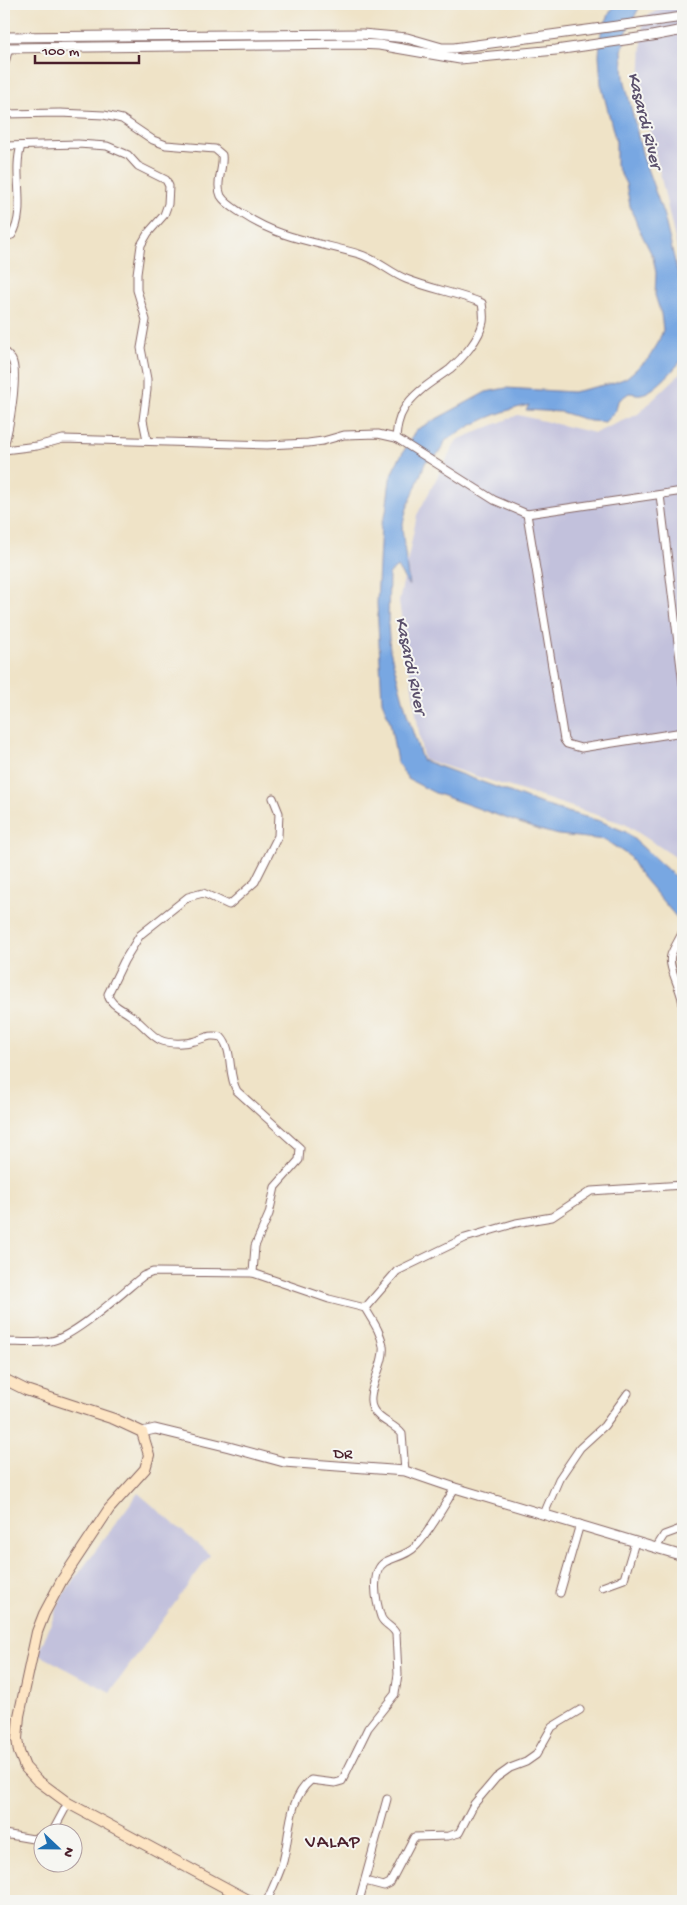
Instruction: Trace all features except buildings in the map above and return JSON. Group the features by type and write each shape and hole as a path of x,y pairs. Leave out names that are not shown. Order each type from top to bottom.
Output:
{"main road":[{"name":"DR","path":"4,1379 26,1390 114,1419 142,1432"},
{"path":"142,1432 149,1455 145,1469 109,1509 51,1598 37,1632 24,1686 17,1739 21,1760 37,1780 68,1803 250,1901"}],"street":[{"path":"4,37 362,34 406,38 442,48 454,48 683,17"},
{"path":"4,66 6,48 358,44 379,45 460,58 556,50 683,30"},
{"path":"4,114 60,113 104,115 122,119 154,140 166,145 215,149 222,155 219,188 222,198 255,222 277,233 360,254 407,279 462,295 482,303 483,321 479,334 451,368 425,386 404,407 400,416 396,438"},
{"path":"4,146 78,144 107,146 128,155 138,166 166,180 169,186 168,204 164,215 148,233 142,245 137,274 137,290 146,320 141,348 147,379 143,420 147,440"},
{"path":"4,238 12,235 16,228 18,203 17,162 21,146"},
{"path":"4,351 11,359 14,383 10,420 4,446"},
{"path":"4,450 37,446 63,439 267,445 308,443 324,441 344,435 364,433 396,438 494,500 527,514 683,491"},
{"path":"660,495 683,684"},
{"path":"527,514 564,740 567,744 581,748 683,732"},
{"path":"253,1272 255,1246 270,1214 275,1187 299,1160 300,1148 237,1091 232,1083 226,1042 221,1037 205,1036 190,1042 160,1040 152,1035 141,1022 108,999 108,994 124,961 140,935 188,897 203,894 229,905 255,882 278,836 279,813 273,798"},
{"path":"682,933 670,957 674,975 683,997 683,1006"},
{"path":"365,1308 397,1271 465,1238 516,1223 552,1216 591,1192 683,1185"},
{"path":"4,1342 49,1342 60,1339 143,1276 153,1272 253,1272 329,1300 365,1308 378,1330 384,1354 371,1398 372,1407 376,1413 402,1434 405,1471"},
{"path":"544,1514 559,1479 580,1448 604,1426 628,1393"},
{"name":"DR","path":"142,1432 155,1429 229,1446 284,1462 405,1471 455,1488 683,1556"},
{"path":"267,1901 282,1865 292,1813 297,1800 311,1780 336,1783 342,1781 368,1728 396,1694 398,1674 396,1634 393,1628 380,1615 375,1578 377,1572 385,1562 409,1552 418,1545 455,1488"},
{"path":"560,1593 580,1524"},
{"path":"656,1548 664,1534 683,1528"},
{"path":"602,1587 624,1578 635,1542"},
{"path":"366,1881 384,1886 390,1883 414,1837 448,1836 459,1833 474,1804 496,1778 513,1766 526,1762 536,1755 552,1727 580,1710"},
{"path":"359,1901 387,1799"},
{"path":"57,1822 68,1803"},
{"path":"4,1834 32,1840"}],"shaded area":[{"path":"670,4 683,4 683,274 640,86 643,18"},
{"path":"683,367 683,862 625,824 423,759 399,602 417,515 457,440 518,415 595,433 638,414 682,372"},
{"path":"138,1493 210,1555 110,1692 38,1654 63,1595"}],"water":[{"path":"618,4 647,4 639,8 627,31 622,51 624,78 643,157 664,216 682,291 682,360 652,389 640,394 629,393 618,401 616,410 605,422 590,421 561,412 526,410 529,405 486,419 445,441 439,453 426,461 406,511 402,528 409,586 397,567 389,574 388,625 390,650 407,714 422,760 553,808 600,821 626,832 681,882 683,925 639,873 629,856 605,840 559,835 539,830 435,793 408,779 397,762 390,722 382,701 377,603 381,524 386,512 390,479 395,466 416,430 486,392 506,388 573,392 613,383 626,378 648,359 657,345 663,330 661,314 655,295 656,273 653,257 638,227 630,206 626,184 616,165 616,142 601,84 599,55 601,32 611,10"}],"district":[{"name":"VALAP","path":"333,1840"}],"water label":[{"name":"Kasardi River","path":"646,120"},
{"name":"Kasardi River","path":"412,665"}]}
